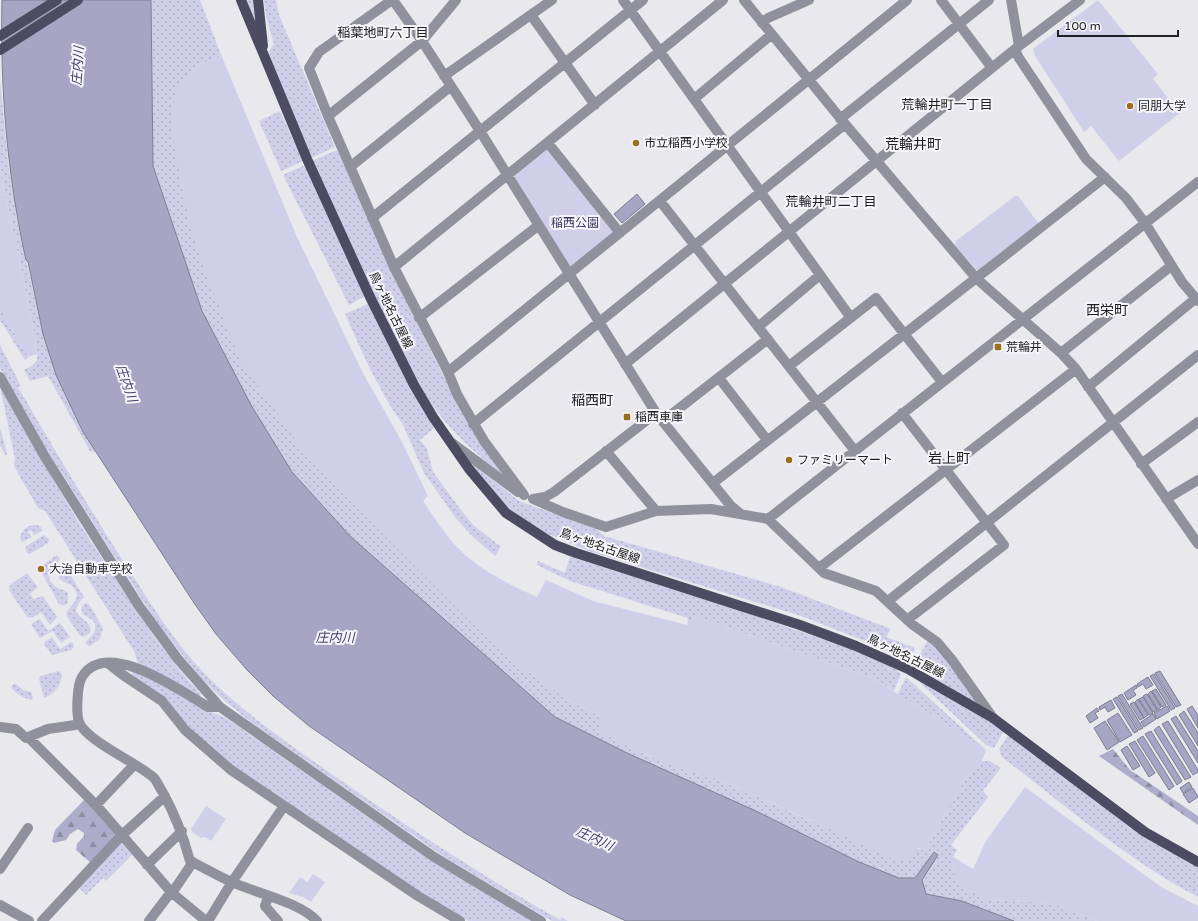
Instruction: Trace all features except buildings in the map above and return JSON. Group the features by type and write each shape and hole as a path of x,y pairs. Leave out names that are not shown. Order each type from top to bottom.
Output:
{"main road":[{"path":"0,36 57,0"},
{"path":"0,50 78,0"},
{"name":"鳥ヶ地名古屋線","path":"241,0 271,76 370,297 414,385 433,417 469,469 506,513 555,545 800,626 856,646 908,669 993,718 1145,832 1198,862"},
{"path":"258,0 262,43 271,76"}],"street":[{"path":"524,494 473,424 448,372 419,318 372,218 309,68 319,52 392,0 422,41 480,131 598,323 659,417 730,505 741,514"},
{"path":"328,116 422,41 456,0"},
{"path":"444,76 552,0"},
{"path":"623,0 851,318"},
{"path":"372,218 643,0"},
{"path":"394,267 723,0"},
{"path":"744,0 842,122 977,278 1022,320 1061,353 1076,369 1198,544"},
{"path":"762,23 768,18 809,0"},
{"path":"448,372 907,0"},
{"path":"941,0 992,68"},
{"path":"473,424 761,193 842,122 958,24 989,0"},
{"path":"1011,0 1018,58 1086,159 1126,198 1145,223 1171,266 1197,300 1088,387"},
{"path":"625,364 790,233 1017,48 1080,0"},
{"path":"531,15 566,62 595,105"},
{"path":"694,99 771,35"},
{"path":"350,167 451,86"},
{"path":"548,143 620,233"},
{"path":"713,483 904,333 977,278 1104,177"},
{"path":"768,519 1198,182"},
{"path":"660,201 854,451"},
{"path":"419,318 538,225"},
{"path":"1061,353 1171,266"},
{"path":"758,327 820,275"},
{"path":"789,366 876,298 942,382"},
{"path":"533,500 545,497 554,492 606,451 718,378 768,339"},
{"path":"888,601 1113,424 1198,355"},
{"path":"819,568 1076,369"},
{"path":"0,377 44,457 139,606 177,658 220,707 434,857 541,921"},
{"path":"718,378 767,440"},
{"path":"902,413 1004,545 907,620"},
{"path":"1141,464 1198,422"},
{"path":"452,443 516,491 533,500 606,527 656,511 711,509 768,519 819,568 831,576 858,583 876,591 907,620 937,642 952,660 993,718"},
{"path":"606,451 656,511"},
{"path":"1166,499 1198,480"},
{"path":"220,707 208,707 138,668 125,663 109,664 104,662 86,671 79,681 79,722 84,729 105,746 154,778 165,796 182,831 190,861 232,882 268,897 297,906 310,914 317,921"},
{"path":"109,664 123,676 162,701 185,730 231,770 418,896 460,921"},
{"path":"28,737 48,729 75,725 79,722"},
{"path":"0,727 16,729 26,738 28,737 96,806 171,893 203,920 232,882 284,806"},
{"path":"96,806 134,765"},
{"path":"42,921 121,836 165,796"},
{"path":"0,869 28,828"},
{"path":"147,865 182,831"},
{"path":"149,921 193,862"},
{"path":"268,897 265,906 278,921"},
{"path":"0,904 29,921"}],"green space":[{"path":"151,0 200,0 222,57 195,66 190,77 185,79 173,132 183,191 295,439 335,485 472,623 523,668 570,701 600,716 600,731 654,758 681,768 710,776 848,837 925,850 965,779 982,761 990,761 1001,768 983,791 988,797 951,845 957,850 953,863 954,872 959,886 989,900 1052,903 1097,921 1014,921 962,901 926,894 922,880 938,855 934,852 915,878 899,878 859,862 756,811 627,753 555,717 351,537 292,472 251,405 202,311 153,166"},
{"path":"245,0 253,0 255,23"},
{"path":"264,0 276,0 279,15 335,147 311,158 275,74 269,51 274,44 266,16"},
{"path":"1098,0 1158,74 1153,79 1180,113 1119,161 1091,126 1084,132 1035,56 1033,49"},
{"path":"222,57 297,237 363,373 402,442 428,496 423,501 453,543 466,556 485,570 537,597 546,580 593,601 687,625 696,617 871,677 986,750 982,761 965,779 925,850 918,848 908,861 890,858 806,818 710,776 686,770 657,759 625,745 600,731 600,716 570,701 523,668 472,623 335,485 295,439 240,360 204,269 190,225 172,132 173,106 177,89 185,79 190,77 195,66"},
{"path":"0,79 8,162 18,225 43,334 56,375 83,432 97,452 90,451 48,376 30,381 24,370 33,365 37,360 37,354 33,327 0,168"},
{"path":"280,111 303,161 281,171 259,121"},
{"name":"稲西公園","path":"545,148 549,148 615,234 574,266 569,265 514,177 515,173"},
{"path":"337,150 407,301 457,402 475,435 509,481 470,447 443,419 412,373 372,292 312,161"},
{"path":"305,165 365,296 349,305 283,175"},
{"path":"0,168 33,327 37,354 29,357 0,309"},
{"path":"1015,196 1018,196 1039,224 978,271 955,245 956,241"},
{"path":"368,304 410,388 434,428 420,440 427,449 433,472 472,524 501,547 495,556 470,534 455,517 424,473 403,425 389,404 369,367 345,314"},
{"path":"0,309 29,357 25,360 0,320"},
{"path":"0,345 21,386 18,387 100,525 164,624 205,674 234,701 265,726 330,773 443,849 560,920 561,917 568,921 552,921 443,856 252,723 225,701 199,676 157,623 29,422 0,368"},
{"path":"0,386 26,434 96,549 153,635 188,680 201,694 199,698 138,664 135,653 45,511 38,508 14,466 15,459"},
{"path":"0,428 7,453 6,456 0,445"},
{"path":"468,460 519,501 597,529 604,536 781,587 891,629 886,637 915,648 909,661 860,639 801,616 589,551 534,528 507,507"},
{"path":"37,525 41,527 42,531 34,535 31,530 28,532 32,537 22,542 20,539 23,530"},
{"path":"44,535 49,539 48,543 30,554 27,553 25,547"},
{"path":"57,555 60,559 54,565 49,576 50,580 56,587 68,593 68,603 64,606 59,604 39,568"},
{"path":"570,557 744,612 862,653 891,665 901,674 894,691 871,677 696,617 687,625 688,618 570,581 537,565 538,561 565,573"},
{"path":"62,566 66,568 84,597 78,604 76,611 90,626 90,633 84,637 80,636 66,615 67,611 75,602 77,595 72,586 59,578 58,571"},
{"path":"27,573 38,587 30,594 34,599 43,596 57,617 50,625 41,612 32,618 27,617 9,590 10,585"},
{"path":"85,603 89,604 103,628 100,639 90,646 85,644 95,631 95,624 93,620 84,615 82,611 82,606"},
{"path":"40,619 48,631 60,623 70,637 61,643 53,631 40,638 31,624"},
{"path":"52,637 60,649 71,642 73,643 74,647 71,650 52,655 44,644"},
{"path":"928,640 937,648 981,707 914,665"},
{"path":"59,671 62,674 59,685 54,692 44,698 39,679 40,676"},
{"path":"134,671 138,671 211,712 226,718 431,861 533,921 468,921 421,893 310,817 233,768 132,676"},
{"path":"906,677 986,750 898,694"},
{"path":"914,677 936,688 1004,731 994,748 986,745"},
{"path":"15,683 23,690 31,692 33,698 31,700 15,692 11,687"},
{"path":"1009,734 1177,855 1198,867 1198,897 1146,866 1121,849 1002,757 999,749"},
{"path":"1113,749 1130,770 1198,816 1198,825 1099,756"},
{"path":"1025,787 1161,887 1198,906 1198,921 1097,921 1052,903 989,900 959,886 955,878 952,856 973,869 986,841"},
{"path":"86,798 115,835 91,863 76,850 77,844 84,836 84,833 78,829 70,834 66,840 54,843 52,841 55,830"},
{"path":"206,806 226,819 211,841 205,837 201,838 192,832 191,829"},
{"path":"120,841 132,855 106,881 103,878 86,895 78,887"},
{"path":"313,874 325,882 311,902 303,897 289,893 300,877 307,882"}],"water":[{"name":"庄内川","path":"2,0 151,0 153,166 202,311 251,405 292,472 351,537 555,717 627,753 756,811 859,862 899,878 915,878 934,852 938,855 922,880 926,894 962,901 1014,921 626,921 570,895 465,833 309,726 273,696 247,670 216,634 194,603 83,432 56,375 43,334 28,262 26,260 19,228 14,196 6,131 2,65"},
{"path":"637,194 645,204 622,223 614,214"},
{"path":"1160,671 1181,705 1176,707 1155,673"},
{"path":"1154,674 1175,708 1171,710 1150,676"},
{"path":"1148,677 1153,685 1146,689 1143,684 1138,687 1137,684"},
{"path":"1136,685 1137,688 1133,690 1136,695 1128,700 1124,693"},
{"path":"1156,689 1166,705 1162,707 1152,691"},
{"path":"1151,691 1161,707 1158,710 1148,694"},
{"path":"1122,694 1143,728 1139,730 1118,696"},
{"path":"1147,694 1157,710 1153,712 1143,696"},
{"path":"1117,697 1138,731 1134,733 1113,699"},
{"path":"1143,697 1153,713 1149,715 1139,699"},
{"path":"1138,699 1148,715 1144,718 1135,702"},
{"path":"1111,700 1115,708 1108,712 1105,707 1100,710 1099,707"},
{"path":"1134,702 1144,718 1140,720 1130,704"},
{"path":"1167,706 1170,711 1157,719 1154,713"},
{"path":"1192,706 1198,715 1198,728 1187,709"},
{"path":"1097,708 1099,711 1095,713 1098,718 1090,723 1086,716"},
{"path":"1184,711 1198,733 1198,746 1179,715"},
{"path":"1118,713 1132,735 1120,742 1107,720"},
{"path":"1153,714 1156,719 1144,727 1141,722"},
{"path":"1176,716 1198,751 1198,763 1171,719"},
{"path":"1105,721 1119,742 1107,750 1094,728"},
{"path":"1168,721 1198,770 1198,772 1193,775 1162,724"},
{"path":"1159,726 1191,777 1185,780 1154,730"},
{"path":"1151,731 1182,781 1177,785 1145,734"},
{"path":"1143,736 1174,786 1169,790 1137,740"},
{"path":"1135,741 1155,773 1149,777 1129,744"},
{"path":"1127,746 1140,766 1133,770 1121,750"},
{"path":"1189,782 1192,787 1183,793 1180,788"},
{"path":"1193,788 1198,797 1189,803 1183,794"}],"place":[{"name":"同朋大学","path":"1130,106"},
{"name":"市立稲西小学校","path":"636,143"},
{"name":"荒輪井","path":"998,347"},
{"name":"稲西車庫","path":"627,417"},
{"name":"ファミリーマート","path":"789,460"},
{"name":"大治自動車学校","path":"41,569"}],"district":[{"name":"稲葉地町六丁目","path":"383,32"},
{"name":"荒輪井町一丁目","path":"947,104"},
{"name":"荒輪井町","path":"913,144"},
{"name":"荒輪井町二丁目","path":"831,201"},
{"name":"西栄町","path":"1107,310"},
{"name":"稲西町","path":"592,400"},
{"name":"岩上町","path":"949,458"}]}
